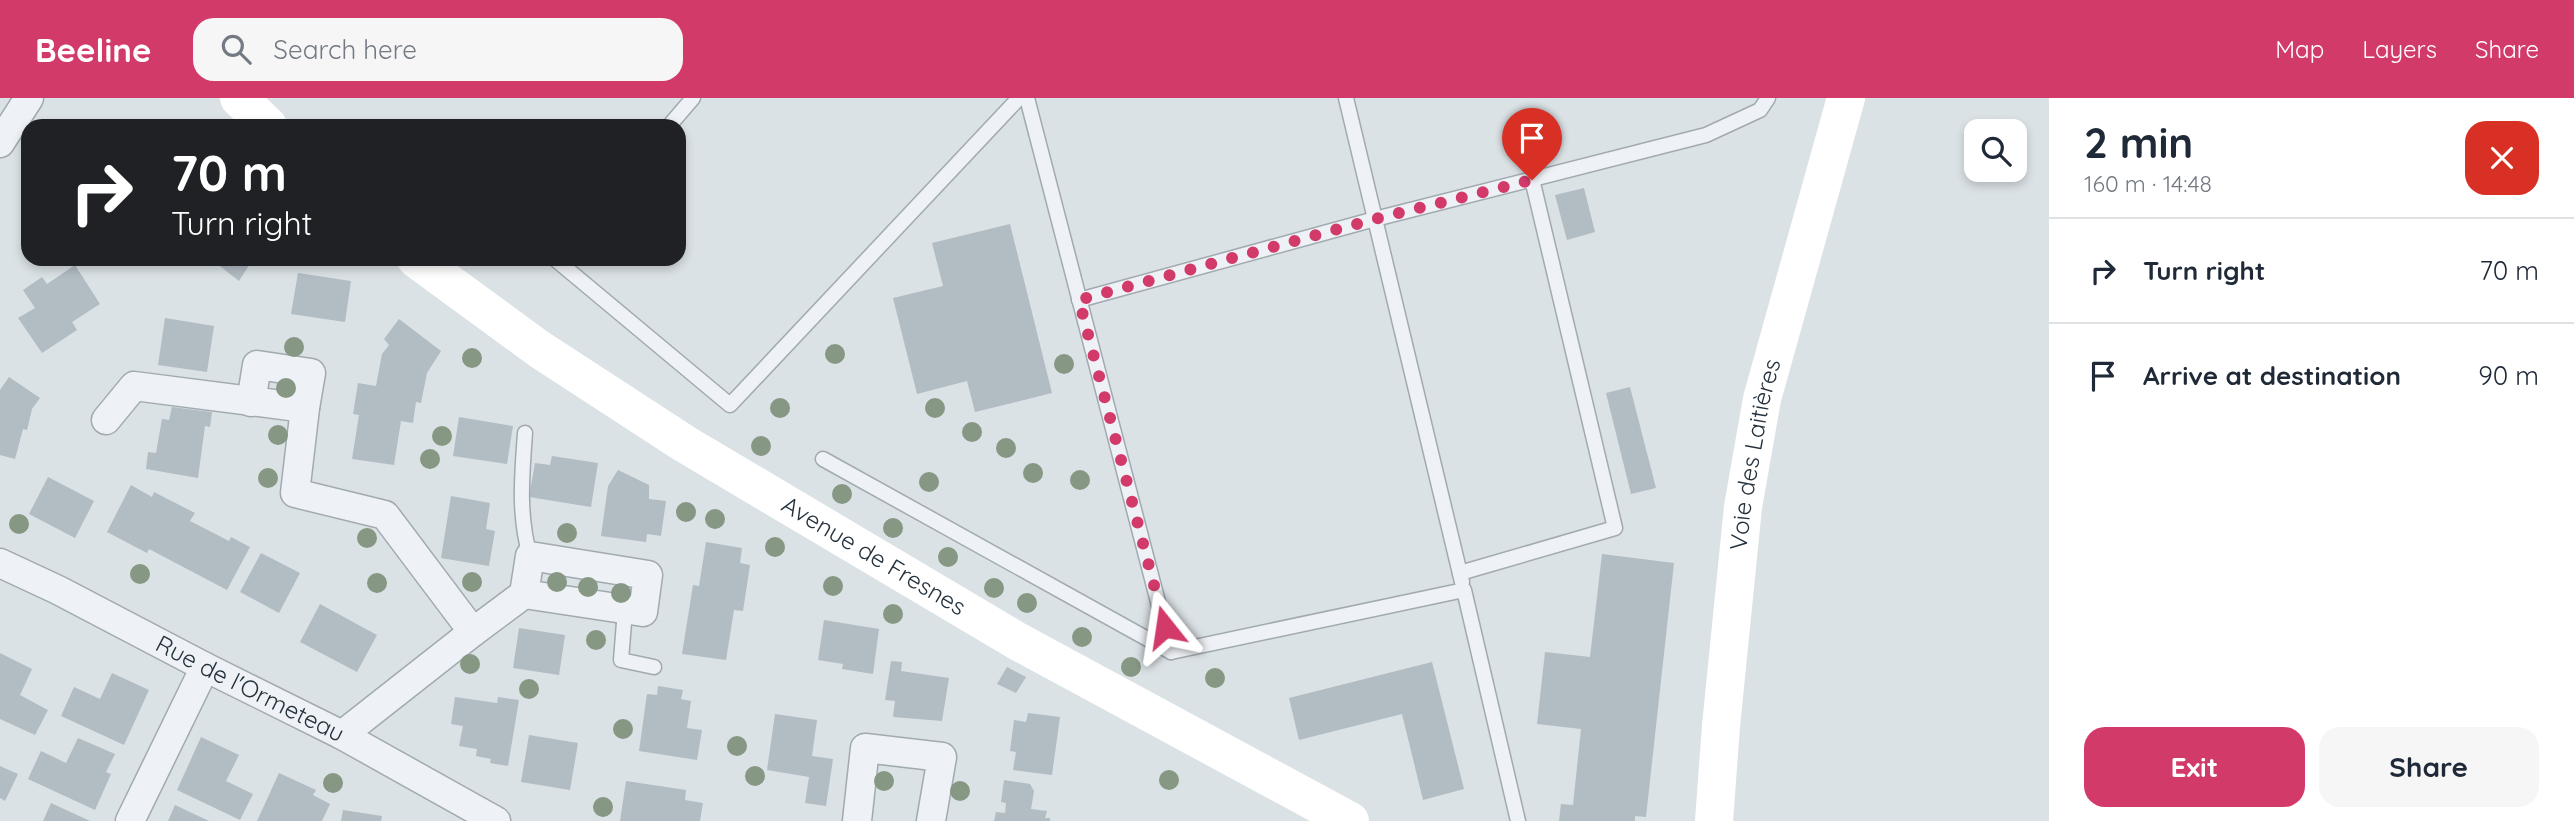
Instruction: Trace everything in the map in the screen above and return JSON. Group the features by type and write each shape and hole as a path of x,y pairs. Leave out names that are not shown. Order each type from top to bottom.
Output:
{"street":[{"path":"0,143 29,98"},
{"path":"239,98 261,119"},
{"name":"Voie des Laitières","path":"1714,821 1743,507 1762,398 1846,98"},
{"name":"Avenue de Fresnes","path":"426,266 539,349 685,444 1017,641 1350,821"},
{"path":"251,402 257,365 311,373 304,408 295,493 385,515 473,632"},
{"path":"106,420 134,386 304,408"},
{"path":"342,735 524,594 530,556 648,575 643,612 524,594"},
{"name":"Rue de l'Ormeteau","path":"0,563 342,735 496,821"},
{"path":"130,821 205,667"},
{"path":"856,821 865,748 942,757 932,821"}],"lane":[{"path":"675,119 693,98"},
{"path":"563,266 730,405 1019,98"},
{"path":"1027,98 1171,652"},
{"path":"1346,98 1518,821"},
{"path":"1079,300 1375,219 1706,135 1760,110 1768,98"},
{"path":"1460,573 1615,528 1532,180"},
{"path":"525,433 520,496 524,537 530,556"},
{"path":"823,459 1171,652 1464,590"},
{"path":"625,610 621,660 654,667"}],"building":[{"path":"1584,188 1595,232 1567,240 1555,195"},
{"path":"1010,224 1052,393 975,412 967,381 917,394 893,298 943,286 932,243"},
{"path":"76,266 100,304 72,322 77,330 42,353 18,318 35,308 23,290 42,277 47,284"},
{"path":"220,266 249,266 239,281"},
{"path":"298,273 351,281 345,322 291,314"},
{"path":"165,318 214,326 207,372 158,365"},
{"path":"399,319 441,351 427,373 421,403 416,402 413,423 401,421 394,465 352,459 359,415 353,414 358,383 376,386 382,354 389,345 384,339"},
{"path":"9,377 40,398 32,409 27,430 23,429 15,459 0,455 0,390"},
{"path":"1630,387 1656,488 1631,494 1606,393"},
{"path":"172,407 212,412 210,427 205,426 198,478 146,469 148,452 156,453 162,419 169,420"},
{"path":"459,417 513,426 507,464 453,456"},
{"path":"552,456 598,463 591,507 529,497 535,463 550,465"},
{"path":"618,470 649,485 649,499 666,501 661,536 647,534 646,542 601,536 608,486"},
{"path":"48,477 94,501 75,538 29,514"},
{"path":"131,485 152,497 154,492 195,513 190,521 229,541 231,537 250,547 227,590 149,549 147,553 107,532"},
{"path":"451,496 490,503 486,529 495,531 489,566 441,558"},
{"path":"706,542 742,548 740,563 750,565 743,611 734,610 726,660 682,654 693,585 699,586"},
{"path":"261,553 300,573 279,613 240,592"},
{"path":"1602,554 1674,563 1646,817 1635,816 1635,821 1559,821 1561,804 1573,805 1581,729 1537,724 1545,652 1590,657"},
{"path":"320,604 377,635 357,672 300,642"},
{"path":"824,620 879,629 873,674 842,669 843,664 818,660"},
{"path":"519,628 565,635 559,675 513,668"},
{"path":"0,653 32,669 20,695 48,710 35,735 0,719"},
{"path":"891,661 902,662 901,671 949,678 942,721 893,717 895,701 885,700"},
{"path":"1432,662 1464,789 1423,800 1402,714 1299,740 1289,698"},
{"path":"1007,667 1026,677 1016,693 997,684"},
{"path":"112,673 149,690 124,745 61,716 74,687 100,699"},
{"path":"658,686 683,690 681,699 691,701 687,728 702,730 697,760 639,751 647,694 657,695"},
{"path":"455,697 497,703 498,697 519,700 508,766 490,763 491,759 476,756 477,749 459,746 463,726 451,724"},
{"path":"1028,713 1060,717 1052,775 1013,770 1016,752 1010,751 1014,720 1026,722"},
{"path":"775,714 817,720 812,756 833,759 826,806 805,803 809,777 767,770"},
{"path":"529,735 578,743 570,790 521,782"},
{"path":"201,737 239,755 226,781 253,794 240,820 177,790"},
{"path":"78,738 115,754 106,772 111,774 95,810 28,779 41,751 66,763"},
{"path":"0,766 18,774 5,801 0,798"},
{"path":"279,773 316,790 313,795 330,804 322,821 257,821"},
{"path":"1004,780 1030,784 1034,791 1031,809 1047,811 1045,818 1050,818 1050,821 994,821 996,812 1005,813 1006,803 1001,802"},
{"path":"626,781 686,790 685,800 703,803 700,821 620,821"},
{"path":"51,803 90,821 43,821"},
{"path":"175,805 209,821 168,821"},
{"path":"343,810 382,816 381,821 341,821"}],"route":[{"path":"1165,627 1079,300 1375,219 1532,180"}]}
